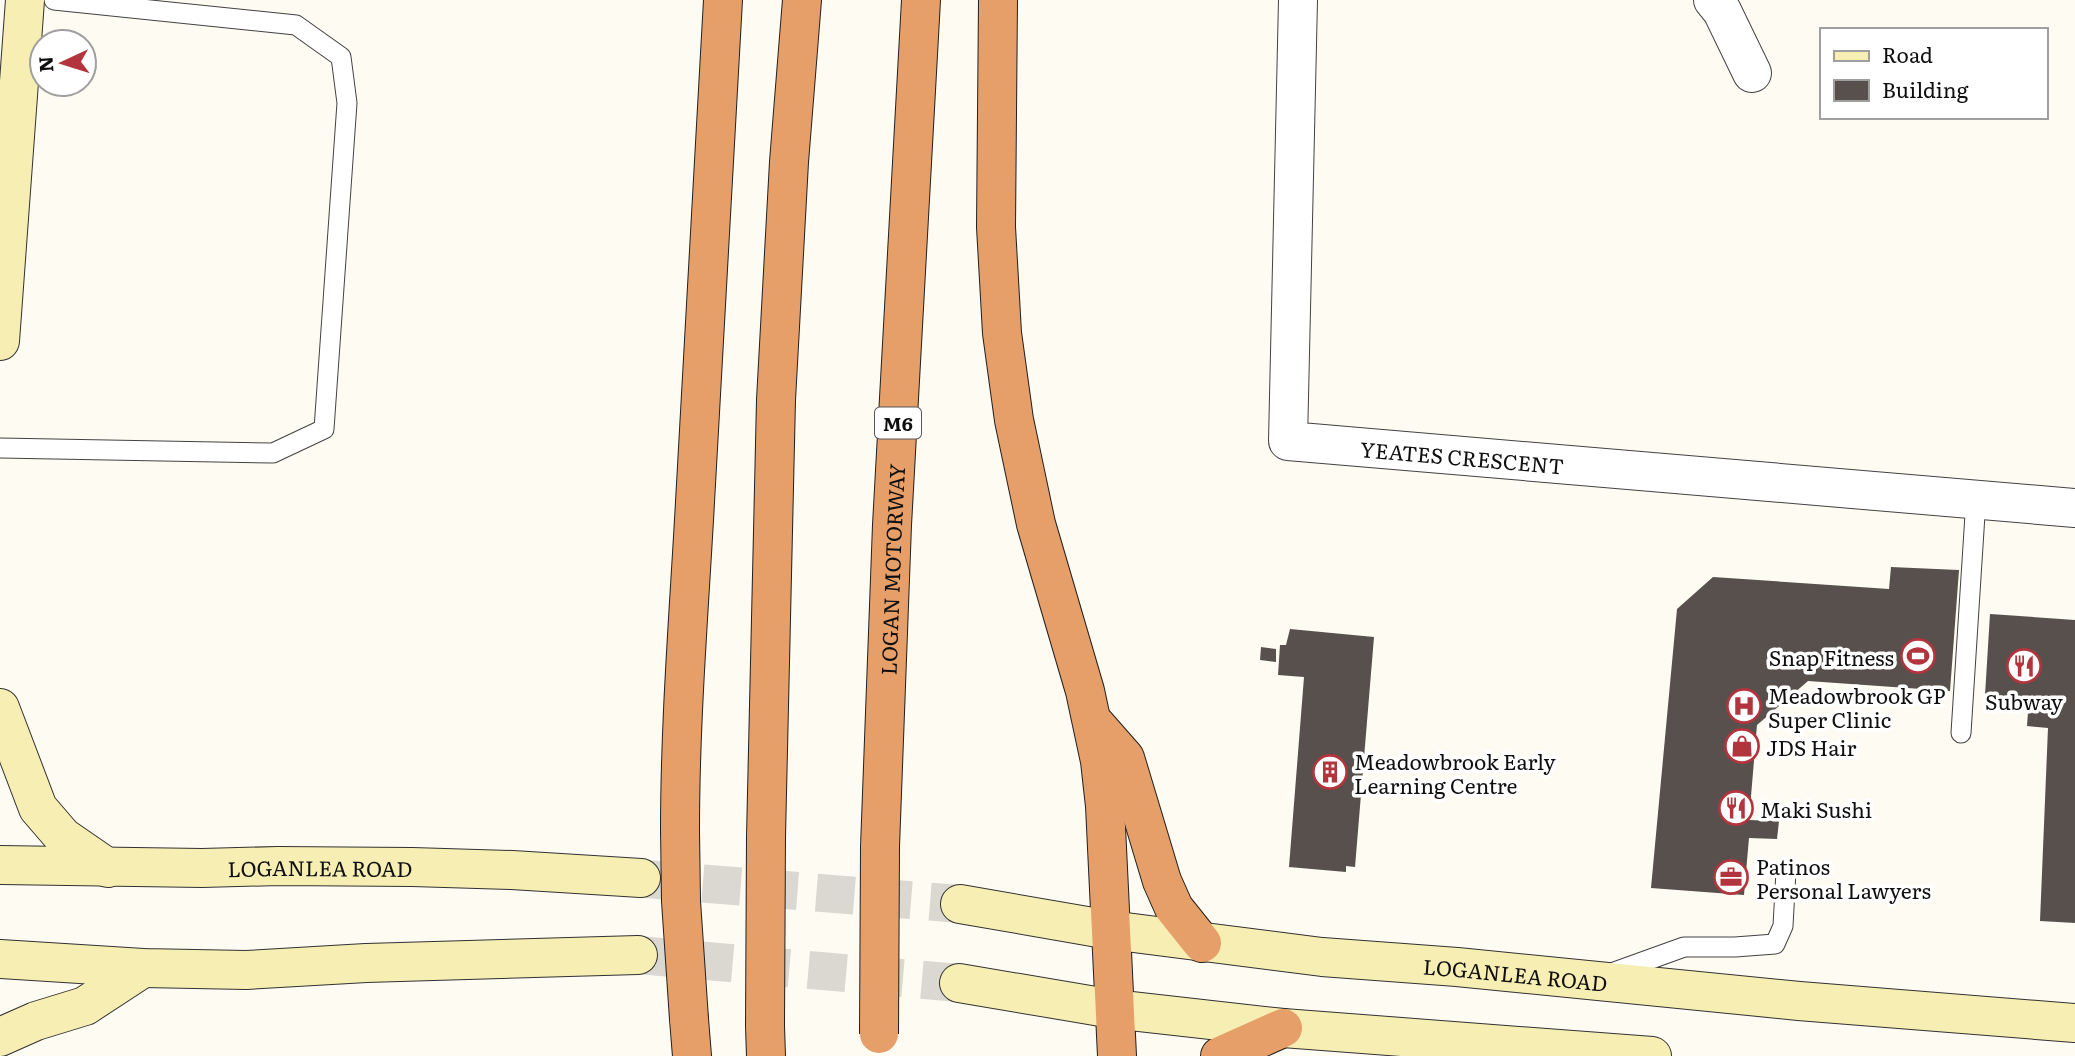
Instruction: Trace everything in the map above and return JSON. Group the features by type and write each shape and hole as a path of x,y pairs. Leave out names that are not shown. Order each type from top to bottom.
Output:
{"highway":[{"path":"690,1037 681,901 680,759 723,0"},
{"path":"766,1041 766,837 776,400 789,162 802,0"},
{"name":"LOGAN MOTORWAY","path":"879,1045 880,847 892,525 921,0"},
{"path":"998,0 997,279 1007,377 1035,524 1092,721 1105,806 1117,1056"},
{"path":"1092,721 1125,758 1162,881 1174,908 1202,943"},
{"path":"1220,1056 1283,1028"}],"main road":[{"path":"0,341 24,0"},
{"path":"0,708 38,808 63,837 108,868"},
{"name":"LOGANLEA ROAD","path":"0,865 108,868 412,867 641,878"},
{"name":"LOGANLEA ROAD","path":"960,904 1110,930 1322,957 1799,1001 2075,1023"},
{"path":"0,959 143,968 246,970 366,963 638,955"},
{"path":"0,1037 36,1021 85,1006 143,968"},
{"path":"959,983 1113,1009 1283,1028 1652,1056"}],"street":[{"name":"YEATES CRESCENT","path":"1298,0 1289,441 2075,508"},
{"path":"1713,0 1722,11 1752,73"}],"lane":[{"path":"0,448 273,453 324,429 347,103 341,57 296,25 54,0"},
{"path":"1961,733 1976,499"},
{"path":"1591,980 1684,947 1775,944 1783,926 1786,871"}],"building":[{"path":"1891,567 1959,570 1950,691 1808,681 1757,725 1749,820 1779,821 1777,839 1749,838 1744,895 1651,888 1677,609 1713,577 1889,589"},
{"path":"1990,614 2075,620 2075,923 2040,921 2048,728 2027,726 2029,697 1985,695"},
{"name":"Meadowbrook Early Learning Centre","path":"1290,629 1374,637 1355,867 1346,866 1346,872 1289,867 1304,677 1278,675 1280,645 1286,645"},
{"path":"1261,647 1276,649 1276,662 1260,660"}],"tunnel":[{"path":"646,879 960,904"},
{"path":"638,955 959,983"}],"place":[{"name":"Snap Fitness","path":"1918,656"},
{"name":"Subway","path":"2024,666"},
{"name":"Meadowbrook GP Super Clinic","path":"1744,706"},
{"name":"JDS Hair","path":"1742,746"},
{"name":"Meadowbrook Early Learning Centre","path":"1330,772"},
{"name":"Maki Sushi","path":"1736,808"},
{"name":"Patinos Personal Lawyers","path":"1731,877"}]}
